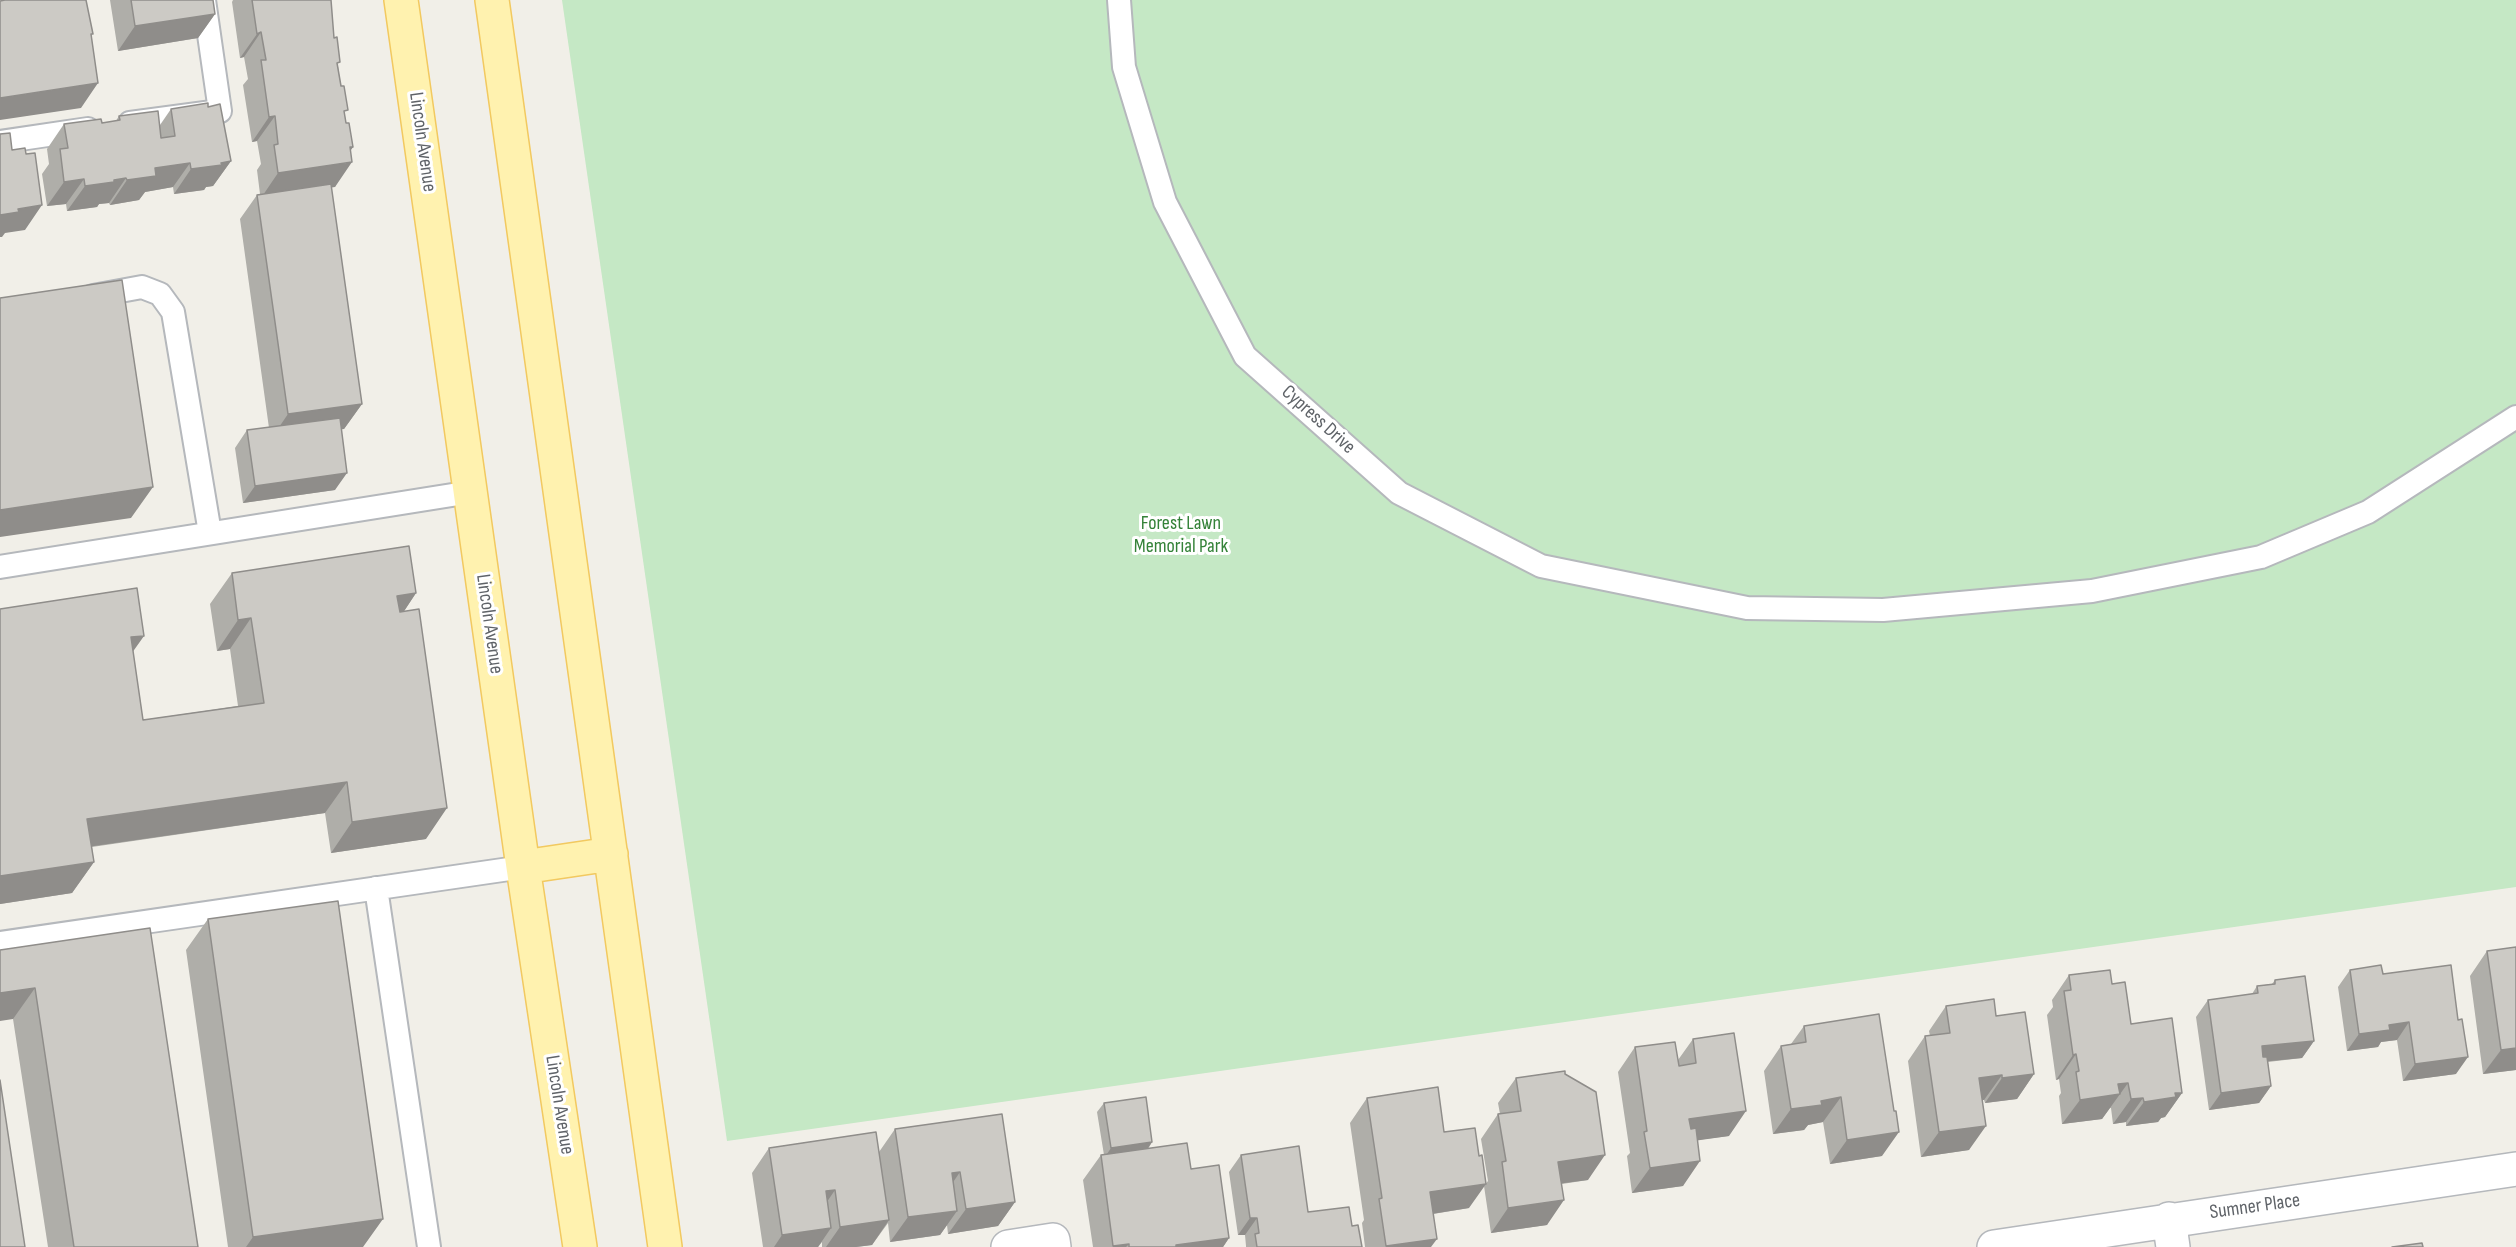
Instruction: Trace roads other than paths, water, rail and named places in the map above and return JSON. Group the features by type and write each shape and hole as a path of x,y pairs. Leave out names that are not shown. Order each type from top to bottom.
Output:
{"main road":[{"name":"Lincoln Avenue","path":"401,0 523,867 580,1247"},
{"path":"492,0 665,1247"},
{"path":"523,867 611,855"}],"street":[{"name":"Sumner Place","path":"1994,1247 2171,1233 2516,1169"},
{"path":"1008,1247 1053,1240 1054,1247"}],"lane":[{"path":"0,142 220,111 204,0"},
{"name":"Cypress Drive","path":"1119,0 1124,67 1165,202 1245,356 1399,493 1541,566 1747,609 1883,610 2092,591 2261,556 2368,512 2516,417"},
{"path":"71,299 142,287 160,294 172,312 210,533"},
{"path":"0,567 471,492"},
{"path":"0,943 523,867"},
{"path":"376,888 429,1247"}],"park label":[{"name":"Forest Lawn Memorial Park","path":"1181,536"}]}
